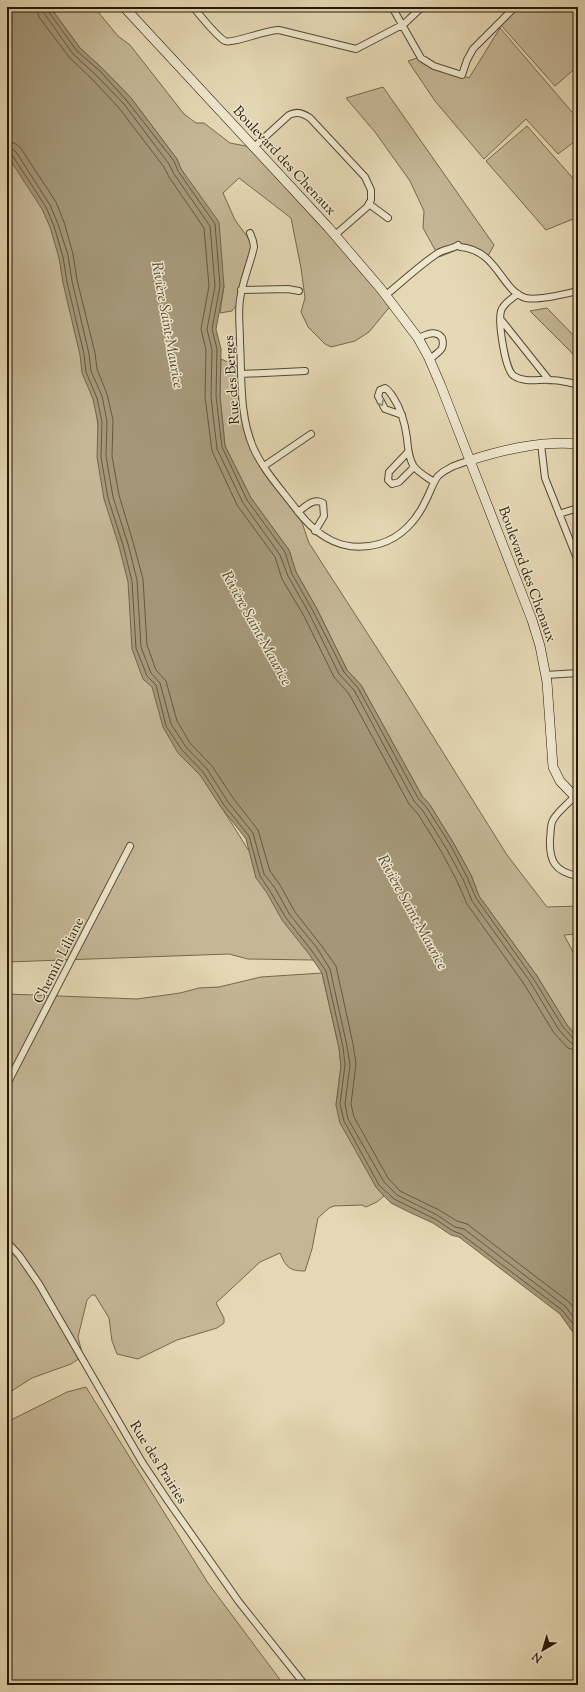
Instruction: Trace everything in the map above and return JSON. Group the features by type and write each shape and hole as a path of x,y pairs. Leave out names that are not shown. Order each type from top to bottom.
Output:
{"street":[{"name":"Boulevard des Chenaux","path":"124,7 335,235 386,295 418,338 430,358 471,460 532,620 540,646 546,675 553,769 560,781 576,798"},
{"path":"193,7 221,38 229,41 261,32 279,30 356,49 402,26 422,7"},
{"path":"392,7 421,58 434,66 462,75 467,60 473,49 515,7"},
{"path":"254,147 289,115 294,113 304,114 310,118 368,180 372,194 369,204 335,235"},
{"path":"369,204 388,218"},
{"name":"Rue des Berges","path":"250,233 254,247 241,290 239,303 243,414 246,428 253,447 264,466 298,512 315,531 330,541 346,546 362,547 384,543 402,532 414,520 423,507 438,476 454,465 471,460"},
{"path":"386,295 435,255 458,245 460,247 475,250 486,257 518,294 526,298 532,299 578,291"},
{"path":"241,290 288,289 298,291"},
{"path":"518,294 503,307 501,312 503,344 507,366 511,374 519,378 534,381 549,380 578,384"},
{"path":"502,321 549,380"},
{"path":"418,338 433,333 442,339 442,348 430,358"},
{"path":"242,374 305,372"},
{"path":"402,415 384,408 378,396 379,390 384,388 388,390 399,406 402,415 407,438 408,452 414,467 434,482"},
{"path":"264,466 311,434"},
{"path":"471,460 507,450 541,444 578,444"},
{"path":"541,444 544,473 578,561"},
{"path":"408,452 389,472 388,479 391,483 397,483 414,467"},
{"path":"298,512 316,500 323,503 325,510 324,518 315,531"},
{"path":"559,514 578,508"},
{"path":"546,675 578,673"},
{"path":"576,798 553,819 550,850 553,862 558,868 578,876"},
{"name":"Chemin Liliane","path":"7,1084 130,846"},
{"name":"Rue des Prairies","path":"7,1242 39,1284 142,1462 168,1501 239,1602 305,1685"}],"shaded area":[{"path":"50,7 94,7 118,36 130,45 184,114 196,123 204,123 230,143 251,147 392,304 369,332 355,341 331,347 325,344 308,327 301,312 305,298 301,268 291,218 239,178 223,193 235,220 251,242 250,269 243,296 232,311 220,313 224,286 194,188 181,169 177,159 131,98 80,48"},
{"path":"516,7 578,7 578,66 555,86 500,24"},
{"path":"500,28 572,112 578,115 578,139 558,154 526,119 484,159 435,101 408,61 420,57 469,78"},
{"path":"383,87 494,245 487,258 459,249 439,257 423,228 424,211 410,181 375,132 346,98"},
{"path":"527,126 578,184 578,217 546,230 486,161"},
{"path":"7,146 50,214 96,409 104,477 189,756 268,881 313,960 248,959 229,954 7,962"},
{"path":"547,308 578,340 578,361 530,311"},
{"path":"221,359 243,369 247,426 263,466 300,517 309,543 404,690 507,855 547,907 578,906 578,934 564,935 578,961 578,1029 575,1034 567,1025 537,976 479,896 471,875 454,844 430,805 422,796 361,685 347,670 317,609 296,572 289,550 251,498 225,446 220,396"},
{"path":"322,973 339,1048 341,1066 336,1105 376,1187 384,1196 377,1202 366,1207 362,1205 334,1206 329,1208 318,1218 312,1249 305,1271 295,1270 286,1265 280,1253 260,1262 216,1303 224,1318 224,1323 217,1328 177,1340 138,1359 117,1354 112,1341 109,1318 95,1295 92,1295 87,1300 78,1337 83,1356 71,1364 32,1378 7,1394 7,1215 10,1200 7,1198 7,994 137,999 180,993 199,988 219,987 261,977"},
{"path":"86,1387 208,1583 284,1685 7,1685 7,1422 67,1392"}],"water":[{"name":"Rivière Saint-Maurice","path":"7,7 50,7 80,48 131,98 177,159 181,169 219,222 224,286 216,329 221,349 220,396 225,446 251,498 289,550 296,572 317,609 347,670 361,685 422,796 430,805 454,844 471,875 479,896 537,976 567,1025 578,1038 578,1335 572,1331 560,1314 459,1237 451,1235 433,1223 391,1203 376,1187 340,1123 336,1105 341,1066 339,1048 322,973 282,920 267,893 256,878 246,839 221,807 200,775 178,753 163,727 152,687 143,679 132,649 128,582 119,546 104,499 97,457 98,423 93,399 82,373 80,355 63,283 59,258 50,227 42,209 7,155"}]}
